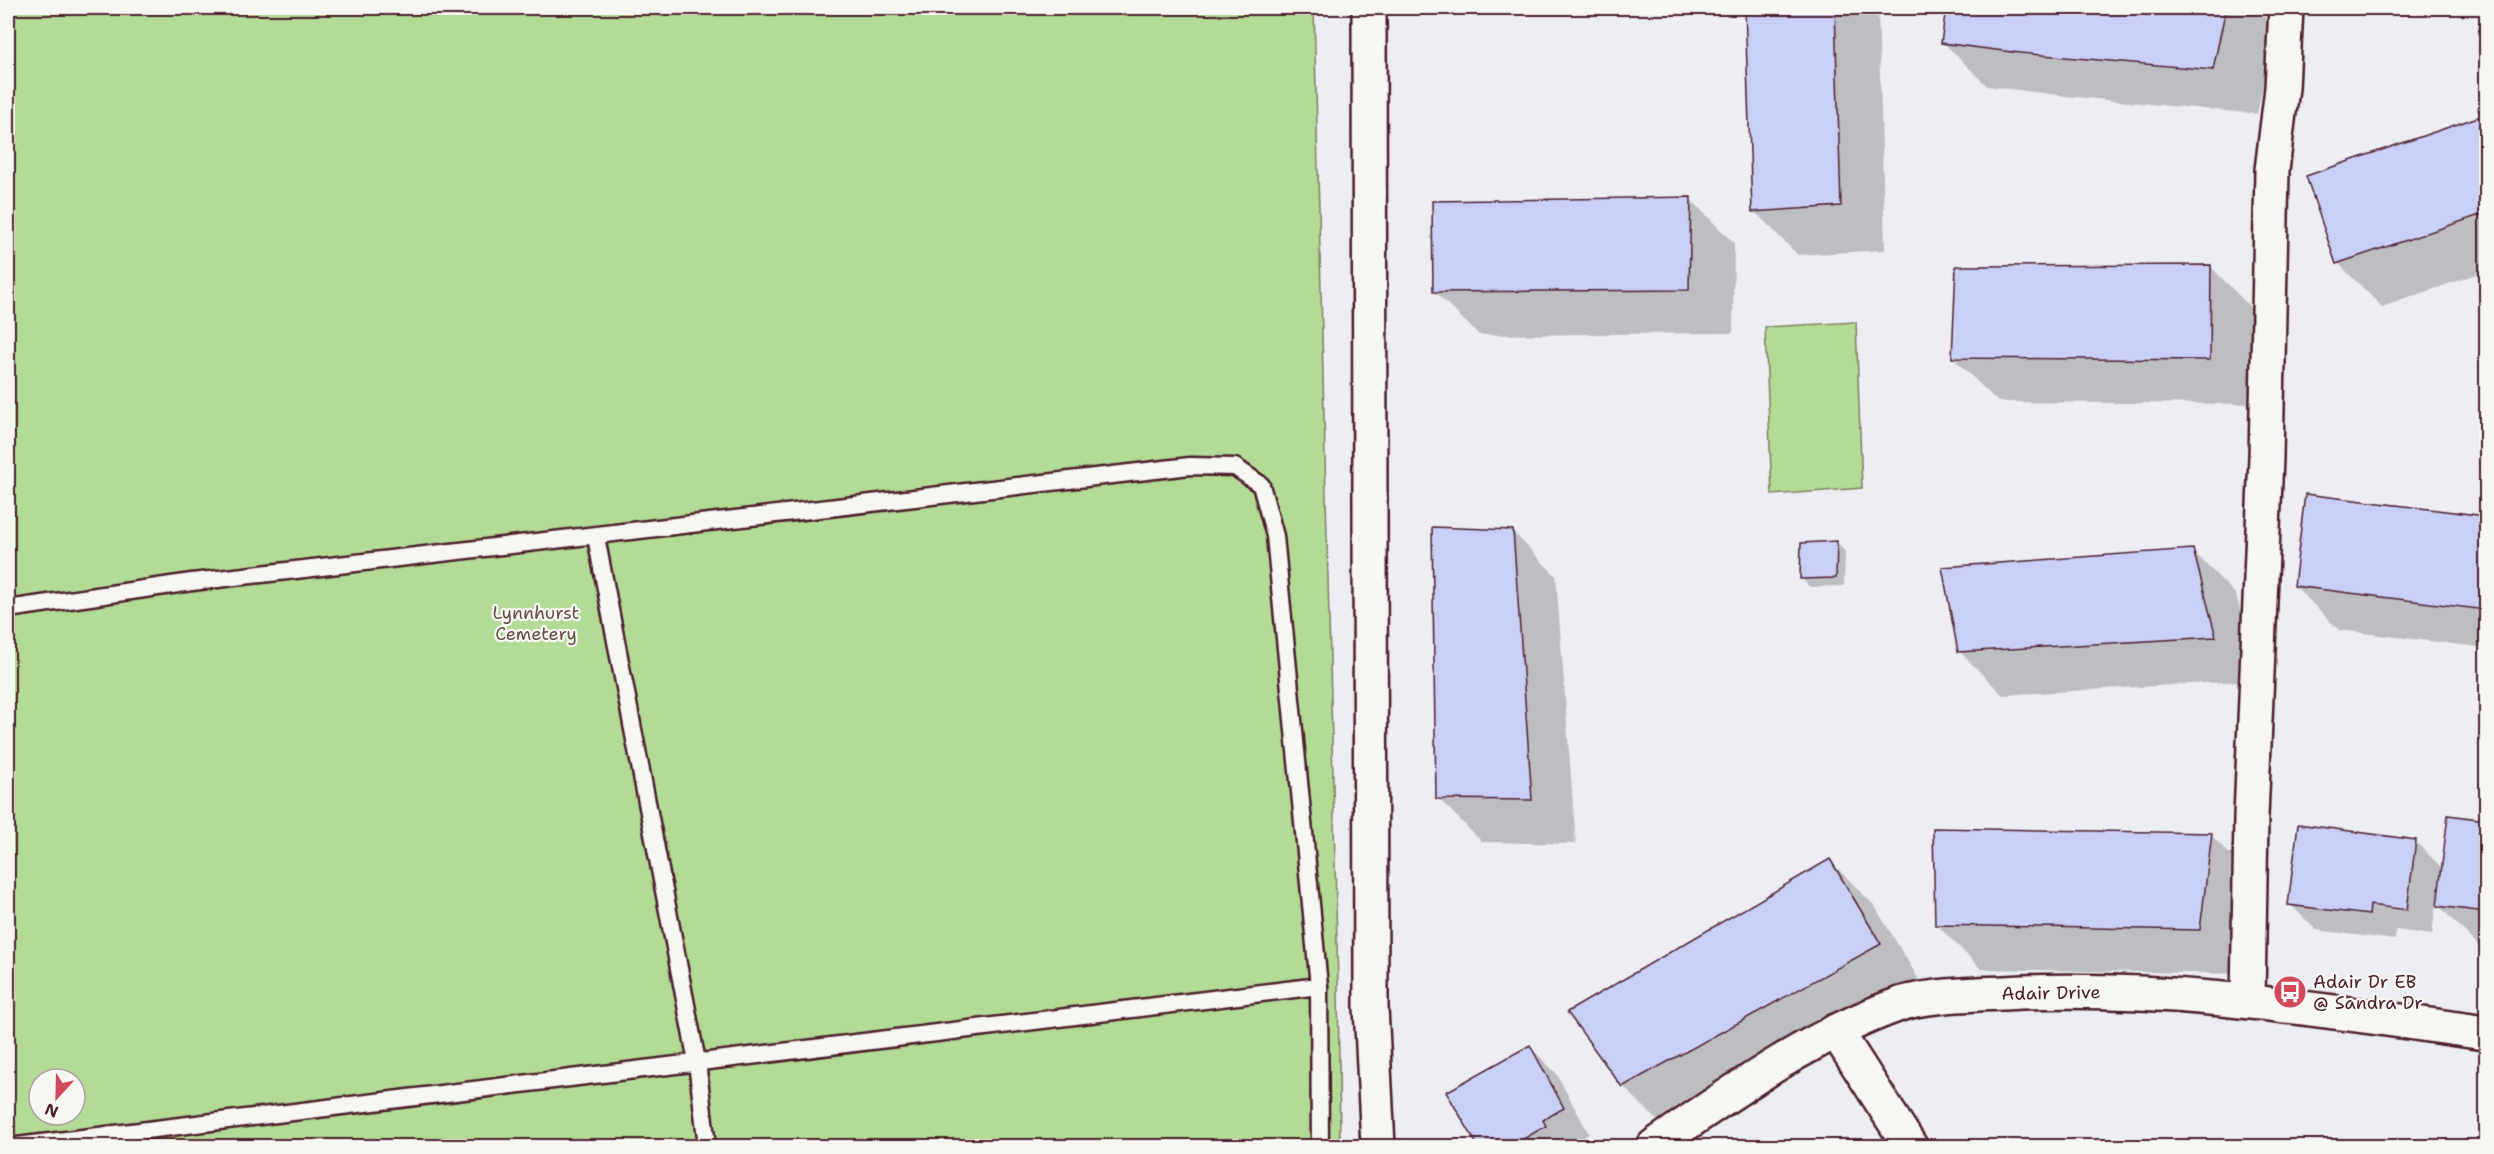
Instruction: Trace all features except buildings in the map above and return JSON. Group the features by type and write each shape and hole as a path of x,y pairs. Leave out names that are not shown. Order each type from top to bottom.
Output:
{"street":[{"path":"1369,8 1371,1007 1378,1146"},
{"path":"2248,1000 2251,817 2266,457 2272,170 2282,88 2286,8"},
{"name":"Adair Drive","path":"1654,1146 1760,1073 1836,1031 1903,1004 1971,995 2063,990 2248,1000 2487,1033"},
{"path":"1836,1031 1910,1146"}],"lane":[{"path":"8,609 192,582 596,537 1190,466 1234,467 1261,485 1275,536 1319,986 1320,1146"},
{"path":"596,537 698,1062 707,1146"},
{"path":"17,1146 1319,986"}],"green space":[{"name":"Lynnhurst Cemetery","path":"8,8 1314,8 1340,1146 8,1146"},
{"path":"1856,322 1862,488 1772,495 1765,327"}],"place":[{"name":"Adair Dr EB @ Sandra Dr","path":"2290,992"}]}
